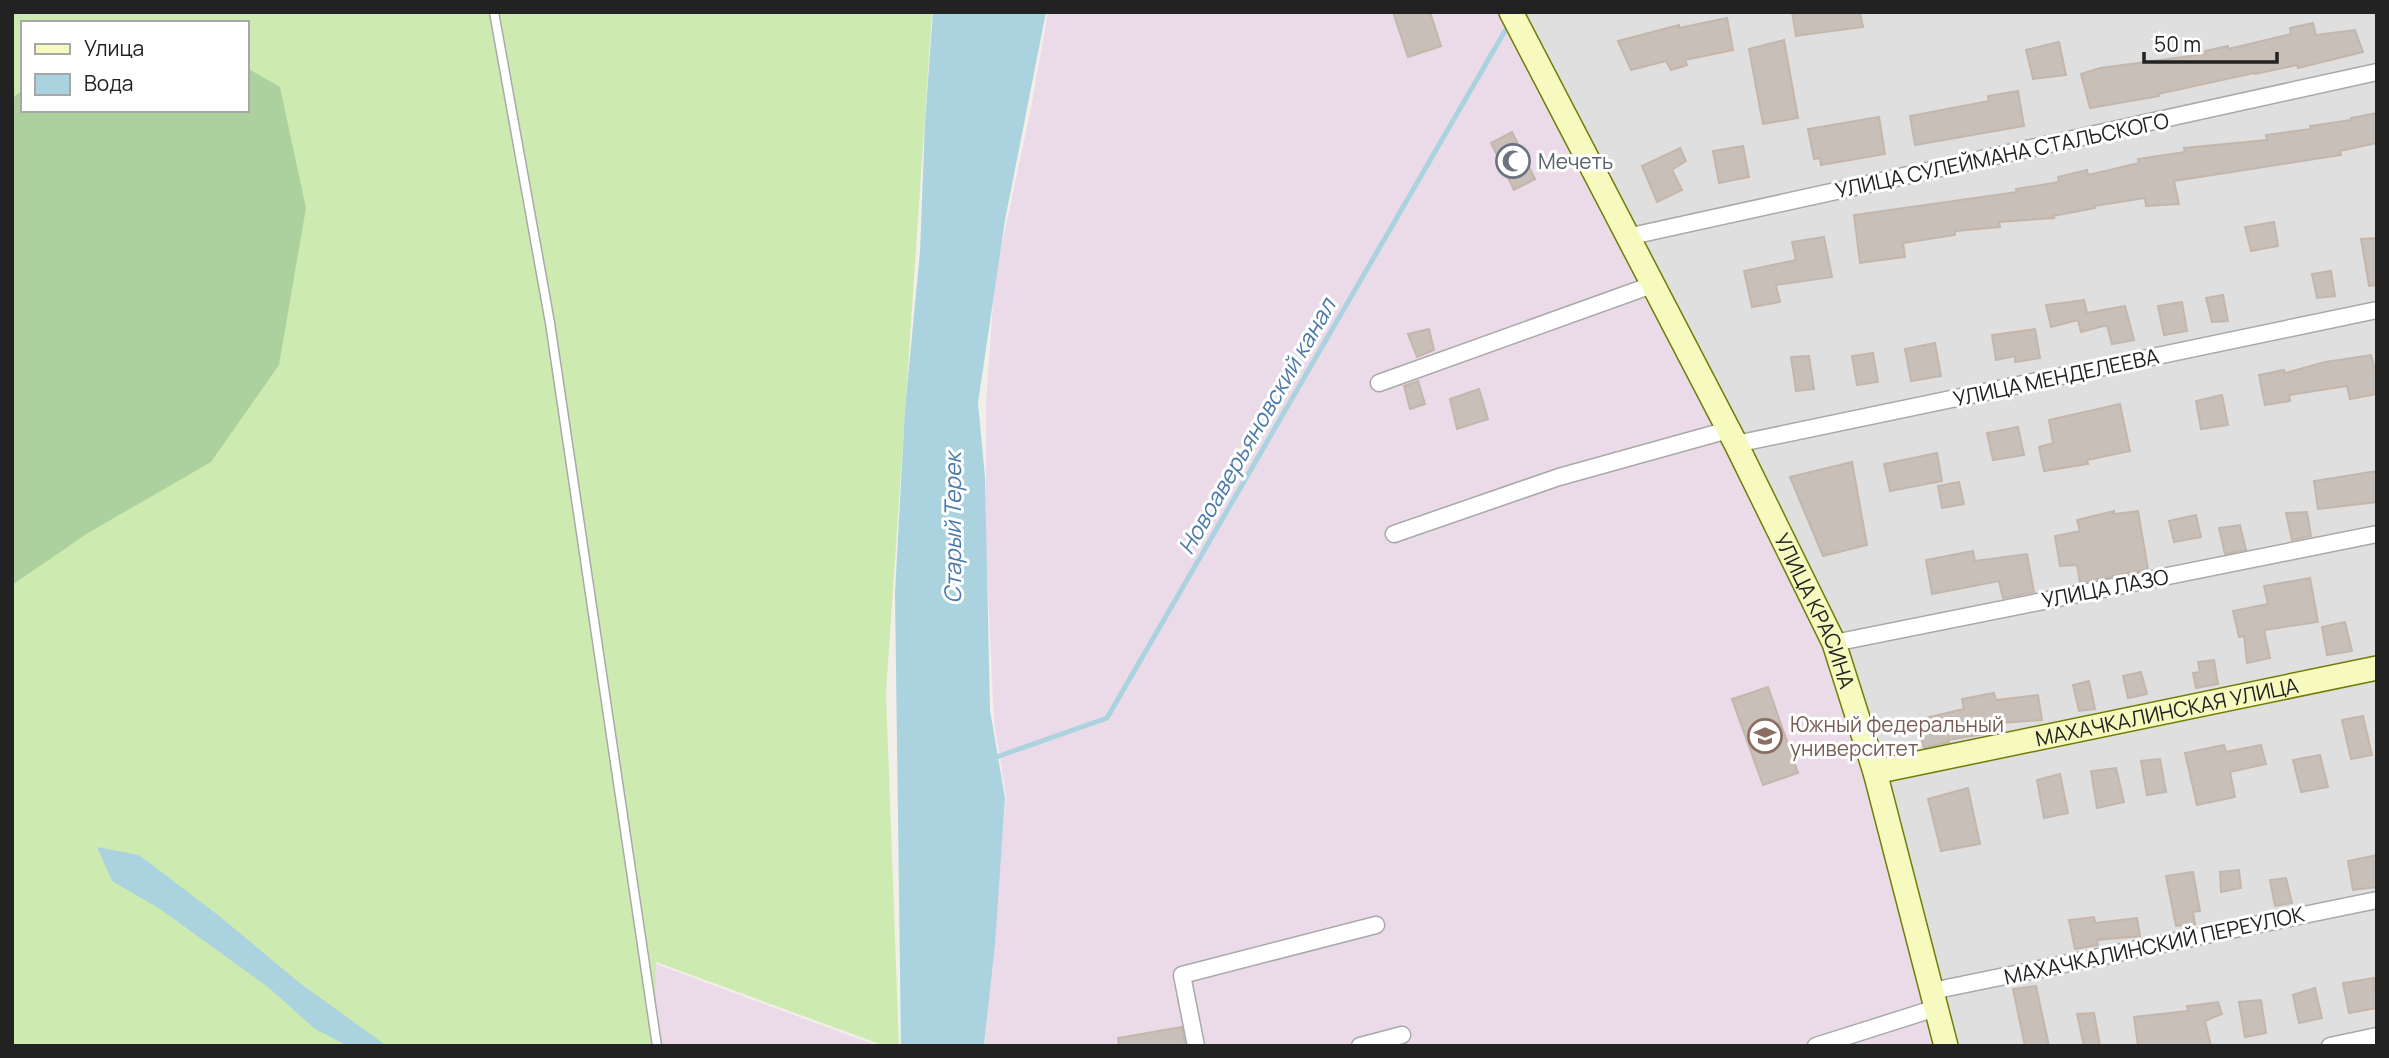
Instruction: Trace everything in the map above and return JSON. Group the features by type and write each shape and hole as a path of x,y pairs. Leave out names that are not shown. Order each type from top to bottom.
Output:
{"street":[{"name":"УЛИЦА КРАСИНА","path":"1511,12 1732,437 1834,643 1875,772 1946,1046"},
{"name":"УЛИЦА СУЛЕЙМАНА СТАЛЬСКОГО","path":"1627,237 2377,72"},
{"path":"1379,383 1652,285"},
{"name":"УЛИЦА МЕНДЕЛЕЕВА","path":"1732,437 2377,310"},
{"path":"1394,534 1559,477 1732,437"},
{"name":"УЛИЦА ЛАЗО","path":"1834,643 2377,534"},
{"name":"МАХАЧКАЛИНСКАЯ УЛИЦА","path":"1875,772 2377,668"},
{"name":"МАХАЧКАЛИНСКИЙ ПЕРЕУЛОК","path":"1816,1046 1934,999 2377,900"},
{"path":"1196,1046 1182,975 1376,925"},
{"path":"1360,1046 1402,1035"},
{"path":"2330,1046 2377,1036"}],"lane":[{"path":"494,12 550,323 657,1046"}],"shaded area":[{"path":"1048,12 1511,12 1842,671 1941,1046 985,1046 1006,795 994,722 986,549 986,403 995,276 1030,113"},
{"path":"1511,12 2377,12 2377,1046 1945,1046"},
{"path":"656,964 878,1046 656,1046"}],"green space":[{"path":"12,12 932,12 886,693 899,1046 885,1046 656,962 656,1046 12,1046"},
{"path":"248,69 280,87 306,208 279,365 211,462 88,533 12,585 12,98 21,91 21,112 248,112"}],"water":[{"name":"Старый Терек","path":"933,12 1046,12 1005,220 978,403 985,477 990,710 1005,798 995,944 984,1046 901,1046 895,593 905,409 920,252"},
{"path":"97,847 139,855 218,915 301,984 387,1046 348,1046 315,1029 268,987 160,909 112,881"}],"building":[{"path":"1393,12 1430,12 1441,46 1408,57"},
{"path":"1792,12 1860,12 1863,27 1796,36"},
{"path":"1727,18 1733,50 1685,60 1687,65 1671,70 1666,61 1631,70 1618,41 1679,25 1679,28"},
{"path":"2313,23 2316,35 2355,30 2363,52 2298,68 2297,65 2254,73 2158,94 2159,96 2090,108 2081,74 2100,68 2206,54 2205,51 2228,46 2228,49 2291,34 2290,28"},
{"path":"1784,40 1798,118 1763,124 1749,49"},
{"path":"2059,42 2066,75 2033,79 2026,50"},
{"path":"2018,91 2024,126 1915,145 1910,116 1989,101 1988,96"},
{"path":"2377,113 2377,143 2340,151 2341,155 2174,181 2179,204 2146,206 2145,198 2094,206 2095,208 2053,216 2054,218 1999,222 2000,227 1955,231 1955,235 1903,243 1905,257 1860,263 1854,215 2017,192 2016,189 2059,182 2058,177 2087,170 2088,175 2139,163 2138,159 2185,152 2184,148 2267,140 2266,135 2311,129 2310,126"},
{"path":"1879,117 1885,154 1821,165 1820,158 1814,159 1808,129"},
{"name":"Мечеть","path":"1512,132 1535,179 1514,190 1491,143"},
{"path":"1743,146 1749,177 1719,183 1713,151"},
{"path":"1680,148 1686,161 1672,170 1682,190 1657,202 1642,166"},
{"path":"2274,222 2278,246 2251,251 2245,227"},
{"path":"1824,237 1832,277 1776,285 1780,302 1752,307 1744,271 1796,260 1792,242"},
{"path":"2377,238 2377,285 2369,286 2361,239"},
{"path":"2331,271 2335,296 2317,298 2312,274"},
{"path":"2223,295 2228,321 2212,322 2206,298"},
{"path":"2084,300 2087,313 2125,306 2134,340 2112,344 2107,325 2081,332 2078,320 2051,327 2046,305"},
{"path":"2182,302 2187,331 2164,335 2158,306"},
{"path":"1429,329 1434,350 1417,357 1408,334"},
{"path":"2035,329 2040,358 2015,362 2015,356 1996,360 1992,335"},
{"path":"1935,343 1941,376 1911,381 1905,349"},
{"path":"1873,353 1878,382 1857,385 1852,356"},
{"path":"2371,355 2377,377 2377,394 2350,399 2347,386 2289,395 2290,401 2265,405 2259,375 2284,370 2285,373 2325,362"},
{"path":"1809,356 1814,389 1796,391 1791,357"},
{"path":"1418,381 1425,404 1410,409 1404,386"},
{"path":"1479,389 1488,419 1457,429 1450,399"},
{"path":"2222,395 2228,425 2201,429 2196,401"},
{"path":"2120,404 2130,451 2087,460 2088,464 2044,471 2039,447 2053,443 2049,420"},
{"path":"2018,427 2024,455 1993,460 1987,433"},
{"path":"1937,453 1942,481 1890,491 1884,464"},
{"path":"1852,462 1867,545 1823,556 1790,477"},
{"path":"2377,471 2377,502 2318,509 2314,481"},
{"path":"1959,482 1964,504 1942,508 1938,486"},
{"path":"2114,511 2114,514 2138,511 2148,569 2080,583 2077,565 2060,566 2055,536 2080,531 2077,520"},
{"path":"2307,512 2311,536 2292,540 2286,513"},
{"path":"2196,515 2201,537 2174,542 2169,521"},
{"path":"2240,525 2246,550 2225,554 2219,528"},
{"path":"1973,551 1975,561 2027,554 2034,592 2003,598 1999,581 1932,594 1926,560"},
{"path":"2310,578 2318,622 2264,630 2270,658 2247,663 2244,636 2239,637 2233,611 2268,604 2264,586"},
{"path":"2345,622 2352,651 2327,655 2322,627"},
{"path":"2214,660 2218,684 2196,688 2193,673 2200,672 2198,662"},
{"path":"2141,672 2147,694 2128,698 2123,676"},
{"path":"2089,681 2095,709 2079,711 2073,685"},
{"name":"Южный федеральный университет","path":"1768,687 1798,773 1763,785 1732,699"},
{"path":"1994,693 1996,700 2038,695 2042,720 2001,723 2003,731 1948,740 1949,742 1924,748 1917,720 1964,709 1962,699"},
{"path":"2363,716 2372,755 2351,759 2342,720"},
{"path":"2224,745 2226,752 2261,745 2266,764 2230,772 2235,797 2197,805 2185,753"},
{"path":"2320,755 2328,787 2301,792 2293,760"},
{"path":"2160,759 2166,792 2147,795 2141,761"},
{"path":"2116,768 2124,802 2097,808 2091,771"},
{"path":"2060,774 2068,813 2044,818 2037,780"},
{"path":"1968,788 1980,844 1941,851 1928,799"},
{"path":"2377,855 2377,887 2353,890 2348,861"},
{"path":"2239,870 2241,888 2221,892 2220,872"},
{"path":"2193,872 2200,911 2193,912 2195,924 2176,926 2166,876"},
{"path":"2286,878 2292,903 2275,906 2270,880"},
{"path":"2094,917 2095,923 2137,918 2140,936 2097,940 2098,945 2075,949 2069,920"},
{"path":"2374,978 2377,1008 2349,1013 2343,983"},
{"path":"2036,986 2049,1046 2025,1046 2013,989"},
{"path":"2315,988 2322,1018 2299,1023 2293,995"},
{"path":"2261,1000 2266,1033 2245,1037 2239,1002"},
{"path":"2218,1002 2222,1014 2205,1021 2211,1046 2138,1046 2134,1017 2188,1011 2187,1006"},
{"path":"2094,1013 2100,1046 2084,1046 2077,1014"},
{"path":"1182,1027 1185,1046 1119,1046 1118,1038"}],"waterway":[{"name":"Новоаверьяновский канал","path":"991,759 1107,718 1509,24"}],"place":[{"name":"Мечеть","path":"1513,161"},
{"name":"Южный федеральный университет","path":"1765,736"}]}
